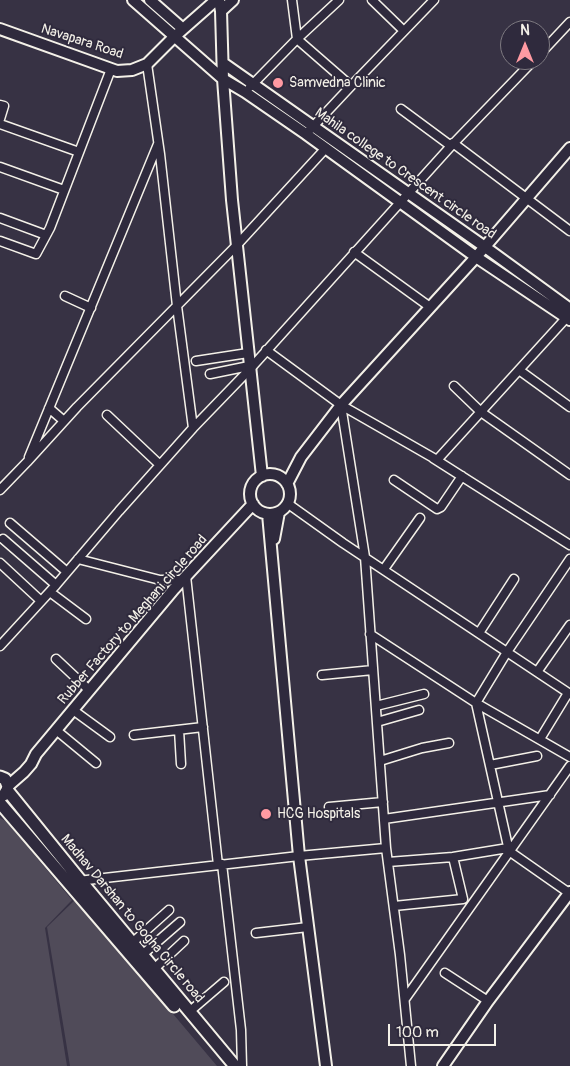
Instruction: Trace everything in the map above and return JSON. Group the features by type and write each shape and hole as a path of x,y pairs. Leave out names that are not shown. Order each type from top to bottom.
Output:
{"main road":[{"name":"Madhav Darshan to Gogha Circle road","path":"4,786 74,881 226,1066"},
{"name":"Madhav Darshan to Gogha Circle road","path":"0,803 132,943 235,1066"}],"street":[{"name":"Mahila college to Crescent circle road","path":"133,0 223,79 310,131 404,197 476,257 569,315"},
{"path":"150,0 183,29"},
{"path":"221,11 233,0"},
{"path":"292,0 297,39 351,86"},
{"path":"245,92 297,39 339,0"},
{"path":"372,0 404,31"},
{"path":"310,131 434,0"},
{"name":"Navapara Road","path":"0,29 117,71 132,70 147,64 213,1"},
{"path":"213,1 221,11 223,79 232,200 249,368 258,439 270,475"},
{"path":"550,43 570,22"},
{"name":"Mahila college to Crescent circle road","path":"223,63 254,84 310,131 326,148 485,247 569,315"},
{"path":"147,64 193,428"},
{"path":"0,241 36,254 46,235 111,69"},
{"path":"0,646 50,592 193,428 452,145 524,70"},
{"path":"0,105 4,106 0,119"},
{"path":"401,109 527,198 570,231"},
{"path":"0,124 79,152"},
{"path":"27,462 158,142"},
{"path":"0,490 64,421 236,246 326,148"},
{"path":"287,484 301,457 341,405 485,247 570,148"},
{"path":"0,167 64,190"},
{"path":"0,218 46,235"},
{"path":"354,252 430,308"},
{"path":"64,296 90,308"},
{"path":"429,456 437,460 569,315"},
{"path":"266,350 341,405 462,476 570,545"},
{"path":"196,361 248,353"},
{"path":"210,374 249,368"},
{"path":"519,370 570,407"},
{"path":"454,386 481,412 570,475"},
{"path":"341,405 365,557 386,848 412,1066"},
{"path":"49,408 64,421"},
{"path":"107,415 160,465"},
{"path":"269,512 253,504 250,498 252,485 256,480 270,475 301,457"},
{"path":"233,526 284,508 290,497 287,484 283,479 270,475"},
{"path":"394,480 437,508 441,507 462,476"},
{"path":"287,503 569,693 540,739"},
{"name":"Rubber Factory to Meghani circle road","path":"4,786 36,754 184,578 253,504"},
{"path":"269,512 299,856 326,1066"},
{"path":"384,570 420,518"},
{"path":"10,523 67,572"},
{"path":"3,539 56,585"},
{"path":"509,850 476,703 507,652 570,559"},
{"path":"78,560 160,580 184,578 241,1030 242,1066"},
{"path":"0,563 42,601"},
{"path":"479,633 514,579"},
{"path":"50,592 86,619"},
{"path":"537,672 570,625"},
{"path":"370,634 476,703 570,757"},
{"path":"56,659 89,690"},
{"path":"322,676 373,670"},
{"path":"376,706 424,694"},
{"path":"73,710 110,737"},
{"path":"377,722 420,710"},
{"path":"134,735 203,727"},
{"path":"56,730 96,763"},
{"path":"179,730 181,764"},
{"path":"380,761 422,748 449,743"},
{"path":"490,765 538,756"},
{"path":"405,999 570,766"},
{"path":"384,819 550,794"},
{"path":"329,807 382,802"},
{"path":"74,881 220,864 386,848"},
{"path":"388,862 509,850 570,892 488,1001 447,1064"},
{"path":"394,906 463,900 452,857"},
{"path":"132,943 169,910"},
{"path":"142,955 180,922"},
{"path":"256,933 308,927"},
{"path":"154,969 184,941"},
{"path":"445,973 488,1001"},
{"path":"189,1012 224,982"}],"shaded area":[{"path":"0,818 6,821 72,900 45,928 67,1066 0,1066"},
{"path":"76,899 217,1066 70,1066 47,927"}],"place":[{"name":"Samvedna Clinic","path":"278,83"},
{"name":"HCG Hospitals","path":"266,814"}]}
